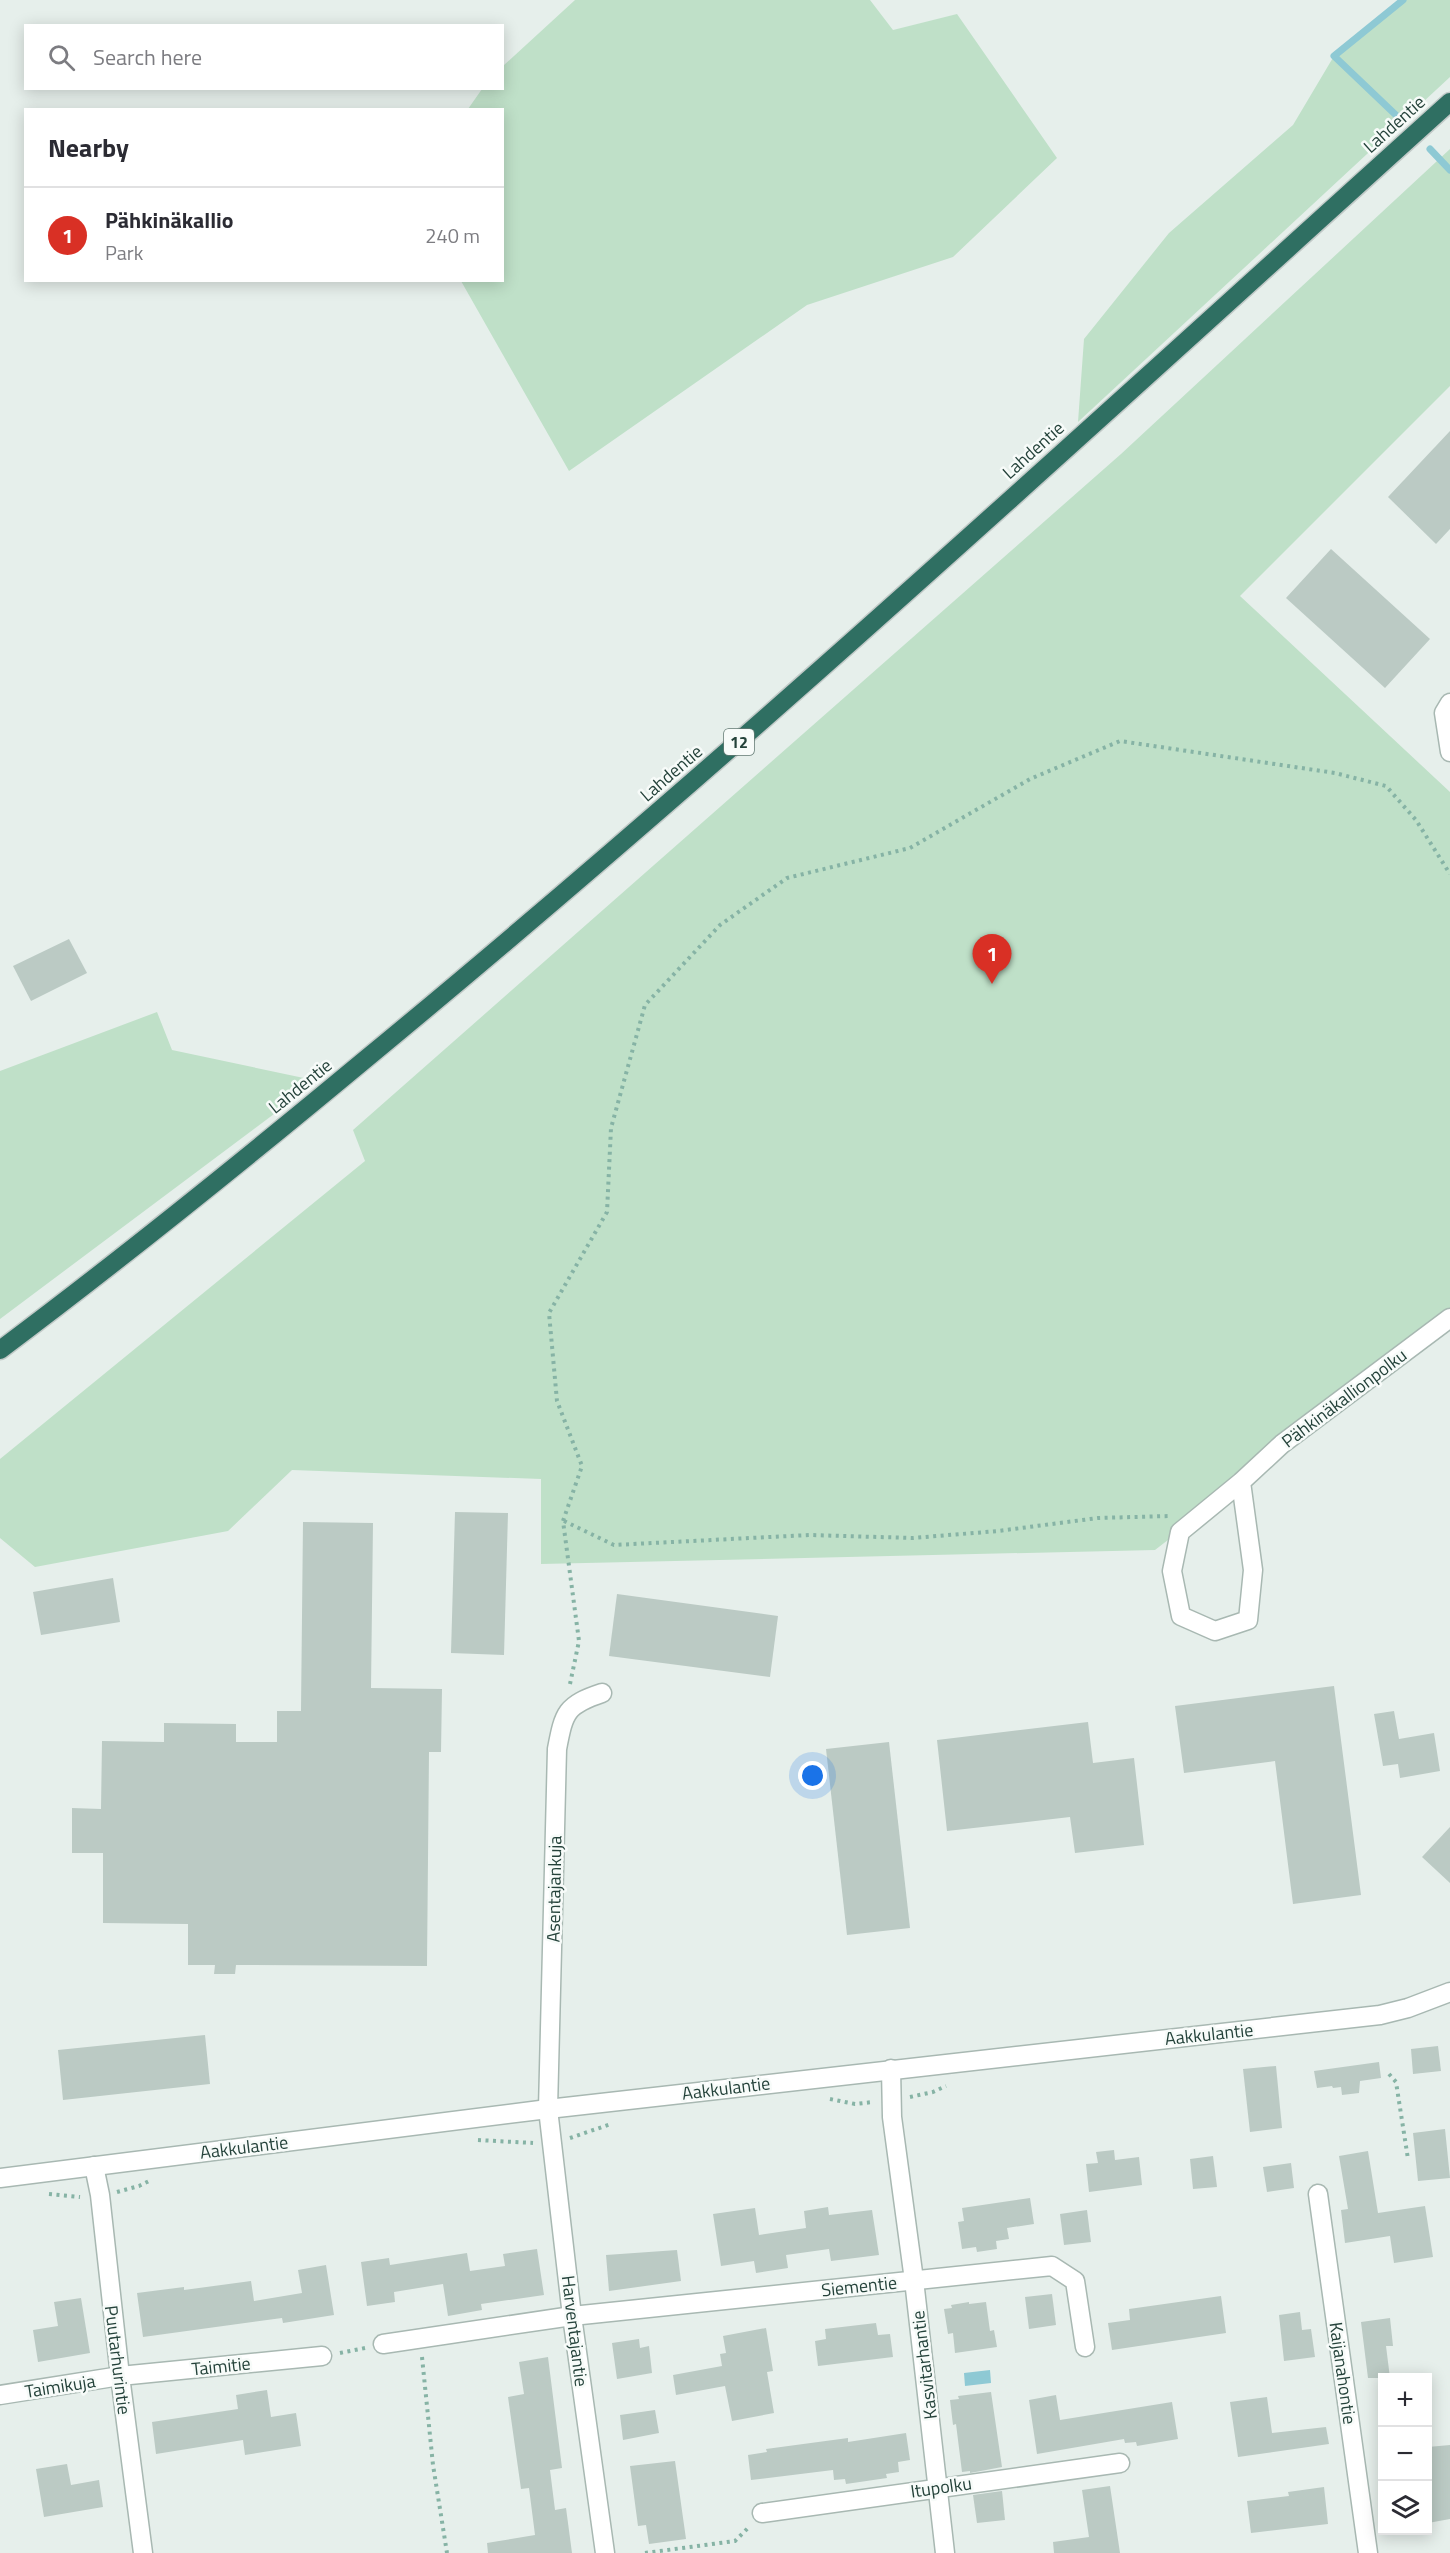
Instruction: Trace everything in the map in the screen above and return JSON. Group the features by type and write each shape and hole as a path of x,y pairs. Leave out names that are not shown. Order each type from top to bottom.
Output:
{"highway":[{"name":"Lahdentie","path":"0,1350 173,1217 442,996 621,844 804,686 1450,102"}],"street":[{"path":"1450,703 1444,713 1450,752"},
{"name":"Pähkinäkallionpolku","path":"1241,1482 1253,1570 1248,1620 1215,1631 1181,1616 1172,1571 1180,1532 1241,1482 1282,1444 1450,1317"},
{"name":"Asentajankuja","path":"548,2109 557,1749 563,1720 579,1701 603,1693"},
{"name":"Aakkulantie","path":"0,2178 548,2109 1380,2015 1408,2008 1450,1992"},
{"name":"Kasvitarhantie","path":"891,2069 891,2101 939,2487 945,2553"},
{"name":"Harventajantie","path":"548,2109 572,2316 605,2553"},
{"name":"Puutarhurintie","path":"94,2166 100,2195 143,2553"},
{"name":"Kaijanahontie","path":"1318,2194 1368,2553"},
{"name":"Siementie","path":"572,2316 1052,2266 1075,2281 1085,2347"},
{"path":"383,2344 572,2316"},
{"name":"Taimitie","path":"120,2376 322,2356"},
{"name":"Taimikuja","path":"0,2395 120,2376"},
{"name":"Itupolku","path":"762,2513 1120,2463"}],"path":[{"path":"570,1686 579,1641 563,1521 582,1466 556,1401 549,1313 607,1212 611,1128 645,1005 720,925 787,878 910,848 1030,779 1120,741 1335,773 1386,786 1416,820 1450,874"},
{"path":"563,1521 614,1545 809,1534 912,1538 998,1531 1098,1518 1161,1515 1198,1518"},
{"path":"1389,2074 1396,2082 1408,2159"},
{"path":"825,2099 855,2104 891,2101 923,2095 950,2085"},
{"path":"475,2140 531,2143 551,2141 571,2138 615,2123"},
{"path":"45,2193 69,2197 100,2195 128,2190 157,2178"},
{"path":"420,2339 433,2465 447,2553"},
{"path":"322,2356 383,2344"},
{"path":"645,2553 735,2541 762,2513"}],"green space":[{"path":"575,0 870,0 893,30 957,14 1057,158 953,257 807,305 569,471 462,282 504,282 504,108 469,108 481,90 504,90 504,65"},
{"path":"1403,0 1450,0 1450,77 1078,422 1084,339 1169,233 1293,125 1334,56"},
{"path":"1450,149 1450,386 1240,596 1450,792 1450,1322 1155,1550 541,1564 541,1479 292,1470 228,1531 35,1567 0,1538 0,1459 365,1161 353,1130 1121,454"},
{"path":"157,1012 172,1050 318,1081 0,1319 0,1071"}],"water":[{"path":"990,2370 991,2383 965,2386 964,2373"}],"building":[{"path":"1450,431 1450,529 1436,544 1388,497"},
{"path":"1331,549 1430,639 1385,688 1286,598"},
{"path":"69,939 87,973 31,1001 13,966"},
{"path":"455,1512 508,1513 504,1655 451,1653"},
{"path":"303,1522 373,1523 371,1688 442,1689 441,1752 429,1752 427,1966 236,1965 235,1974 214,1974 215,1965 188,1965 188,1924 103,1923 103,1853 72,1853 72,1808 101,1809 102,1741 164,1742 164,1723 236,1724 236,1742 277,1742 277,1711 301,1711"},
{"path":"113,1578 120,1622 41,1635 33,1592"},
{"path":"617,1594 778,1616 770,1677 609,1656"},
{"path":"1334,1686 1361,1895 1293,1904 1275,1761 1184,1773 1175,1706"},
{"path":"1394,1711 1399,1739 1434,1733 1440,1771 1400,1778 1398,1764 1383,1766 1374,1714"},
{"path":"1088,1722 1093,1763 1134,1758 1144,1845 1075,1853 1070,1817 947,1831 937,1740"},
{"path":"889,1742 910,1928 847,1935 826,1749"},
{"path":"1450,1827 1450,1883 1422,1857"},
{"path":"205,2035 210,2084 63,2100 58,2050"},
{"path":"1438,2046 1441,2071 1413,2074 1411,2049"},
{"path":"1379,2062 1381,2078 1360,2081 1359,2093 1342,2095 1341,2087 1317,2088 1314,2071"},
{"path":"1276,2066 1282,2128 1250,2132 1243,2069"},
{"path":"1445,2129 1450,2178 1418,2181 1413,2133"},
{"path":"1114,2150 1115,2160 1139,2157 1142,2185 1089,2192 1086,2164 1098,2163 1096,2152"},
{"path":"1368,2151 1378,2213 1425,2206 1433,2257 1394,2263 1390,2236 1345,2243 1341,2210 1348,2209 1339,2156"},
{"path":"1213,2156 1217,2187 1193,2189 1190,2159"},
{"path":"1291,2163 1294,2188 1267,2192 1263,2167"},
{"path":"1030,2198 1034,2224 1007,2228 1009,2239 996,2241 997,2249 977,2252 976,2247 962,2249 958,2222 964,2221 962,2208"},
{"path":"828,2207 829,2215 872,2210 879,2255 831,2261 829,2249 786,2255 788,2268 756,2273 754,2261 721,2266 713,2214 755,2208 759,2235 806,2228 804,2211"},
{"path":"1087,2210 1091,2242 1064,2245 1060,2214"},
{"path":"537,2249 544,2295 481,2304 482,2310 448,2316 443,2284 394,2292 395,2302 367,2306 361,2262 389,2258 390,2265 467,2253 470,2271 505,2266 503,2254"},
{"path":"677,2250 681,2281 609,2291 606,2255"},
{"path":"326,2265 334,2315 283,2323 282,2318 143,2337 137,2293 184,2287 184,2290 251,2281 254,2301 302,2293 298,2270"},
{"path":"1052,2294 1056,2325 1029,2329 1025,2297"},
{"path":"1221,2296 1226,2333 1112,2350 1108,2323 1130,2320 1129,2309"},
{"path":"81,2298 90,2353 38,2362 33,2330 58,2326 54,2302"},
{"path":"969,2302 969,2304 986,2302 990,2331 994,2330 997,2347 955,2353 953,2333 948,2334 944,2309 952,2308 951,2305"},
{"path":"1300,2312 1302,2330 1311,2329 1315,2357 1284,2361 1279,2315"},
{"path":"1390,2318 1393,2346 1386,2346 1389,2373 1378,2373 1378,2378 1368,2378 1361,2322"},
{"path":"876,2323 878,2335 890,2334 893,2357 818,2366 815,2341 826,2339 825,2329"},
{"path":"766,2328 773,2371 767,2372 774,2413 732,2421 725,2386 676,2395 673,2375 722,2366 720,2354 726,2353 723,2336"},
{"path":"639,2339 640,2348 649,2346 652,2373 617,2379 612,2343"},
{"path":"548,2357 562,2468 550,2470 555,2510 566,2508 572,2553 488,2553 487,2543 535,2535 529,2488 521,2489 508,2397 524,2394 519,2362"},
{"path":"267,2390 271,2417 296,2413 301,2446 245,2455 243,2440 156,2454 152,2422 238,2409 236,2395"},
{"path":"991,2392 1002,2467 970,2473 970,2471 962,2472 956,2424 953,2425 950,2400 959,2399 958,2396"},
{"path":"1056,2395 1060,2420 1172,2402 1178,2439 1137,2446 1136,2442 1125,2443 1124,2439 1037,2454 1029,2400"},
{"path":"1267,2397 1272,2433 1326,2427 1329,2444 1238,2457 1230,2402"},
{"path":"655,2410 659,2433 623,2440 620,2415"},
{"path":"906,2433 910,2460 898,2462 899,2472 886,2474 887,2478 846,2484 845,2479 834,2480 833,2470 751,2480 748,2455 767,2452 766,2449 848,2438 848,2442"},
{"path":"1450,2445 1450,2519 1432,2522 1432,2481 1432,2447"},
{"path":"675,2461 686,2539 649,2544 646,2525 638,2526 630,2466"},
{"path":"67,2464 71,2485 99,2480 103,2507 44,2517 36,2469"},
{"path":"1110,2486 1120,2553 1054,2553 1053,2542 1089,2537 1082,2490"},
{"path":"1324,2487 1328,2524 1251,2533 1247,2501 1289,2496 1288,2492"},
{"path":"1002,2491 1005,2520 977,2523 973,2495"}],"waterway":[{"path":"1399,118 1334,56 1403,0"},
{"path":"1430,149 1450,170"}],"place":[{"name":"Pähkinäkallio","path":"992,984"}]}
